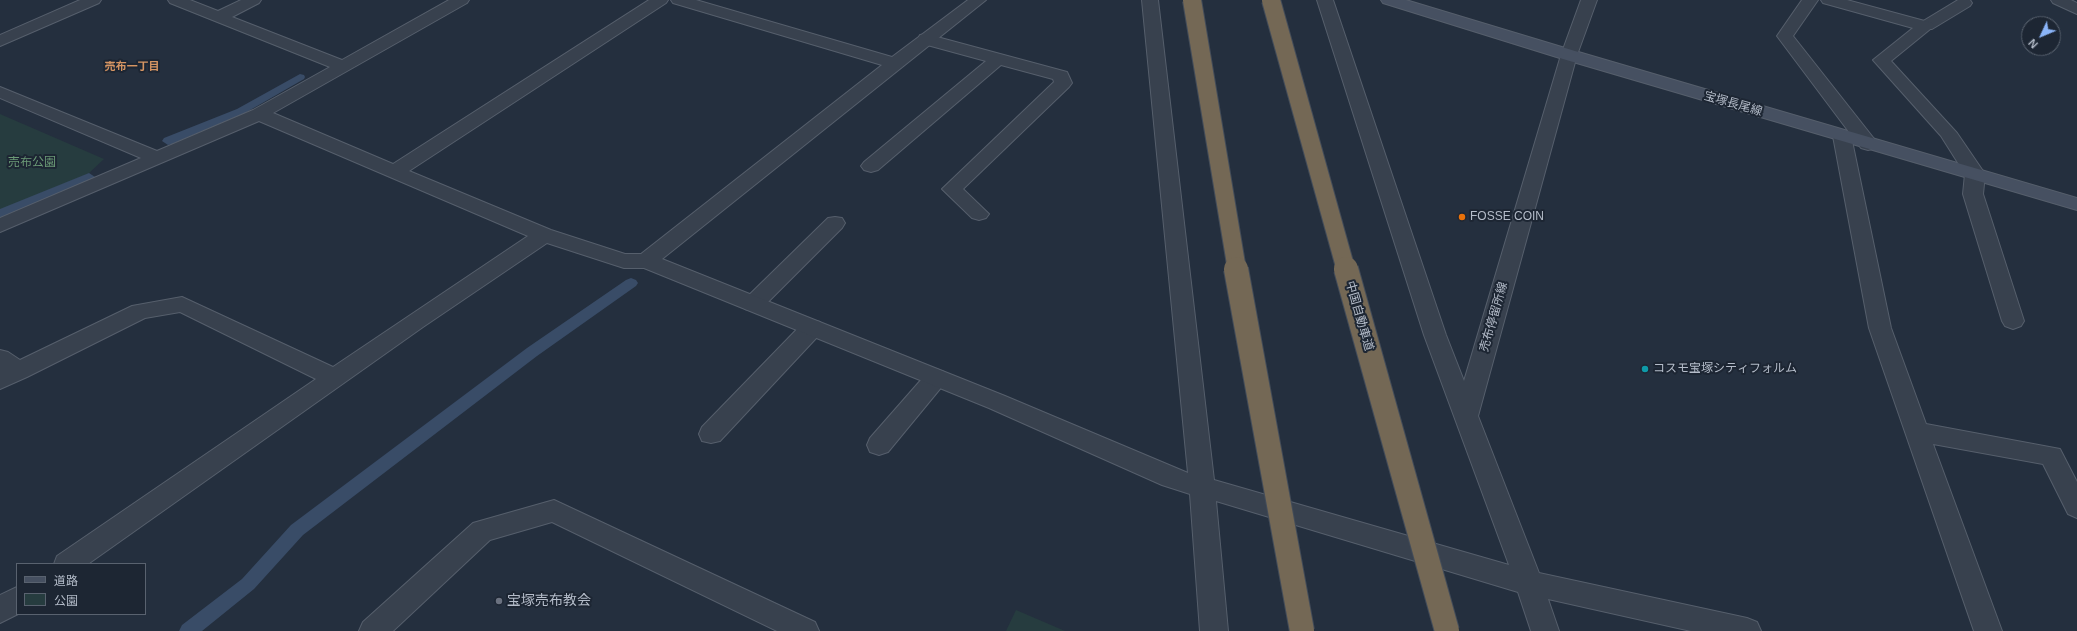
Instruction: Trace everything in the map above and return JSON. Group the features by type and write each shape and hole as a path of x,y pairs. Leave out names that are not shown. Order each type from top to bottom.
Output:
{"highway":[{"path":"1192,0 1234,256 1302,631"},
{"name":"中国自動車道","path":"1271,0 1447,631"}],"street":[{"path":"0,41 93,0"},
{"path":"176,0 342,66"},
{"path":"219,17 253,0"},
{"path":"0,226 259,114 461,0"},
{"path":"394,172 660,0"},
{"path":"679,0 895,63"},
{"path":"646,261 895,63 978,0"},
{"path":"1150,0 1202,488 1214,631"},
{"path":"1325,0 1435,334 1529,583 1545,631"},
{"name":"宝塚長尾線","path":"1389,0 1868,144 2077,204"},
{"name":"売布停留所線","path":"1466,416 1569,55 1589,0"},
{"path":"1810,0 1784,36 1868,144"},
{"path":"1828,0 1926,26"},
{"path":"2059,0 2077,9"},
{"path":"1964,3 1926,26 1881,60 1948,133 1975,174 1973,194 2013,321"},
{"path":"926,39 1061,76 1063,83 952,189 979,214"},
{"path":"871,166 998,59"},
{"path":"0,92 157,158"},
{"path":"259,114 544,235 624,261 646,261 754,304 997,402 1171,478 1529,583 1748,631"},
{"path":"1842,136 1880,328 1988,631"},
{"path":"754,304 836,223"},
{"path":"68,563 334,378 544,235"},
{"path":"0,358 9,375 140,311 182,304 334,378"},
{"path":"711,434 812,328"},
{"path":"879,445 936,378"},
{"path":"1916,430 2051,456 2077,507"},
{"path":"373,631 482,531 554,511 805,631"},
{"path":"0,611 16,600"}],"green space":[{"name":"売布公園","path":"0,114 104,159 88,174 0,210"},
{"path":"1016,610 1065,631 1006,631"}],"waterway":[{"path":"168,141 241,111 300,77"},
{"path":"0,214 89,177"},
{"path":"188,631 248,584 297,530 532,352 631,283"}],"place":[{"name":"FOSSE COIN","path":"1462,217"},
{"name":"コスモ宝塚シティフォルム","path":"1645,369"},
{"name":"宝塚売布教会","path":"499,601"}],"district":[{"name":"売布一丁目","path":"132,67"}]}
